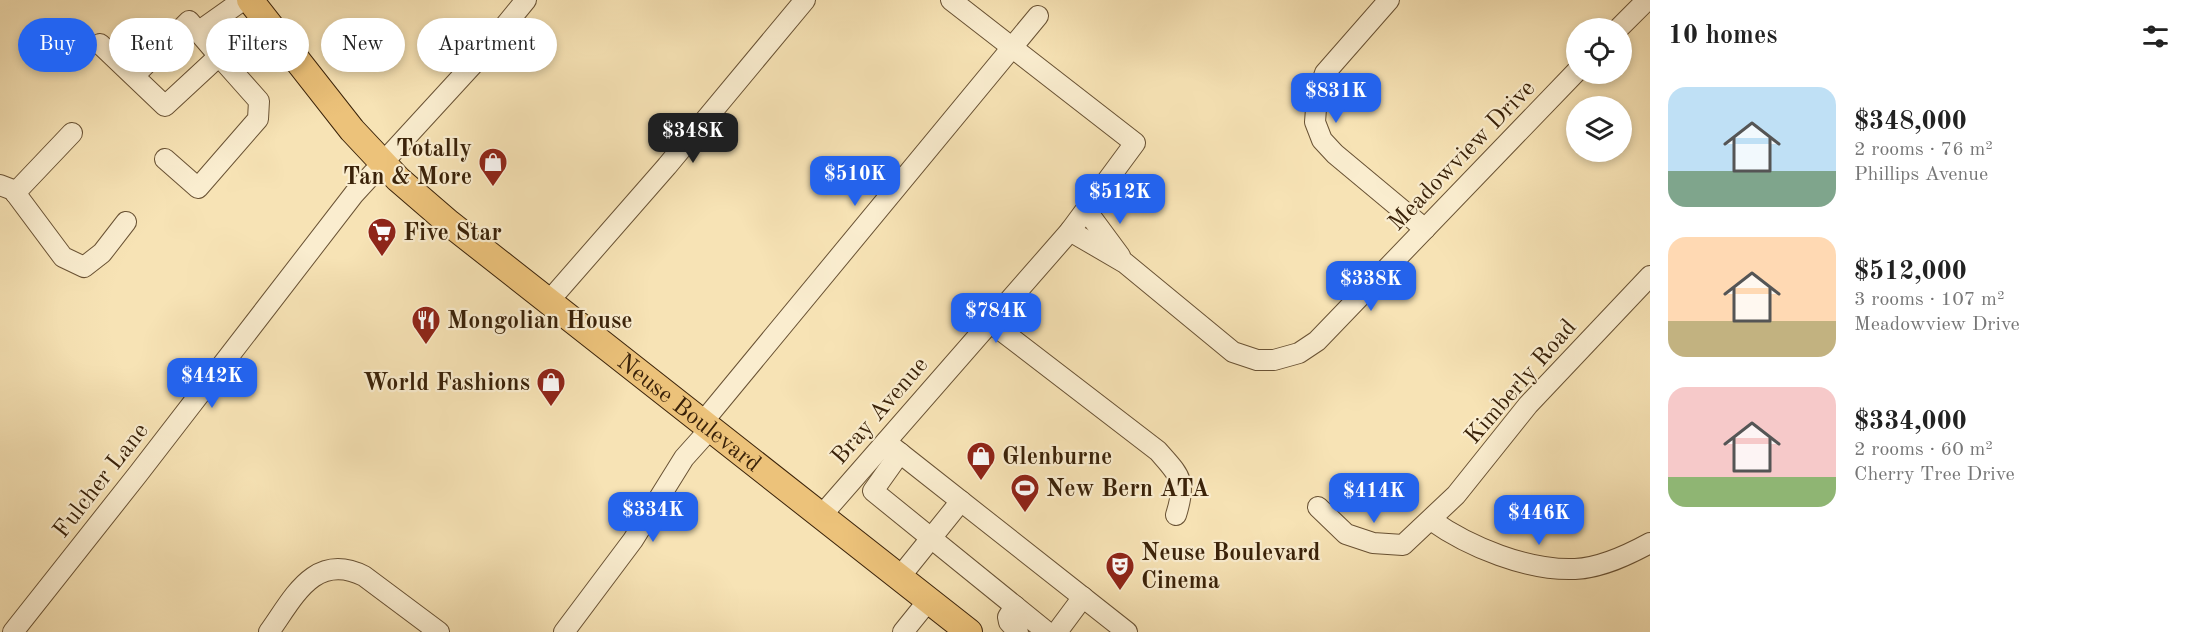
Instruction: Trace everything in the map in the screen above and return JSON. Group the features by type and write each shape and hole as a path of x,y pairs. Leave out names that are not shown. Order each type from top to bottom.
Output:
{"main road":[{"name":"Neuse Boulevard","path":"250,0 352,130 398,178 449,222 969,632"}],"street":[{"path":"198,32 243,0"},
{"name":"Fulcher Lane","path":"13,632 354,194 477,60 525,0"},
{"path":"549,301 667,166 805,0"},
{"path":"951,0 1012,47"},
{"path":"1389,0 1325,73 1317,96 1315,122 1322,140 1335,154 1425,229"},
{"path":"1629,18 1647,0"},
{"path":"564,632 633,540 706,426 1038,16"},
{"path":"134,76 189,21 206,41"},
{"path":"99,44 165,106 206,68"},
{"name":"Bray Avenue","path":"821,516 893,448 990,322 1070,231 1135,144 1012,47"},
{"path":"165,159 198,188 258,119 259,101 233,72"},
{"name":"Meadowview Drive","path":"1070,231 1125,263 1233,352 1257,360 1274,360 1299,353 1317,341 1566,82"},
{"path":"72,133 7,189 63,257 84,267 102,253 126,222"},
{"name":"Meadowview Drive","path":"1086,210 1125,263"},
{"name":"Kimberly Road","path":"1431,520 1456,495 1528,405 1650,276"},
{"path":"990,322 1158,450 1179,476 1182,495 1176,515"},
{"path":"1083,597 1045,631 873,491 893,448 961,501 1083,597 1127,632"},
{"path":"900,578 930,537 961,501"},
{"path":"1318,507 1346,534 1373,543 1403,545 1431,520 1485,549 1515,561 1576,569 1603,563 1650,543"},
{"path":"269,632 296,593 309,580 334,569 354,571 364,576 439,632"},
{"path":"903,632 928,601"},
{"path":"1014,606 1008,617 1009,622 1018,632"}],"place":[{"name":"Totally Tan & More","path":"493,188"},
{"name":"Five Star","path":"382,258"},
{"name":"Mongolian House","path":"426,346"},
{"name":"World Fashions","path":"551,408"},
{"name":"Glenburne","path":"981,482"},
{"name":"New Bern ATA","path":"1025,514"},
{"name":"Neuse Boulevard Cinema","path":"1120,592"}]}
